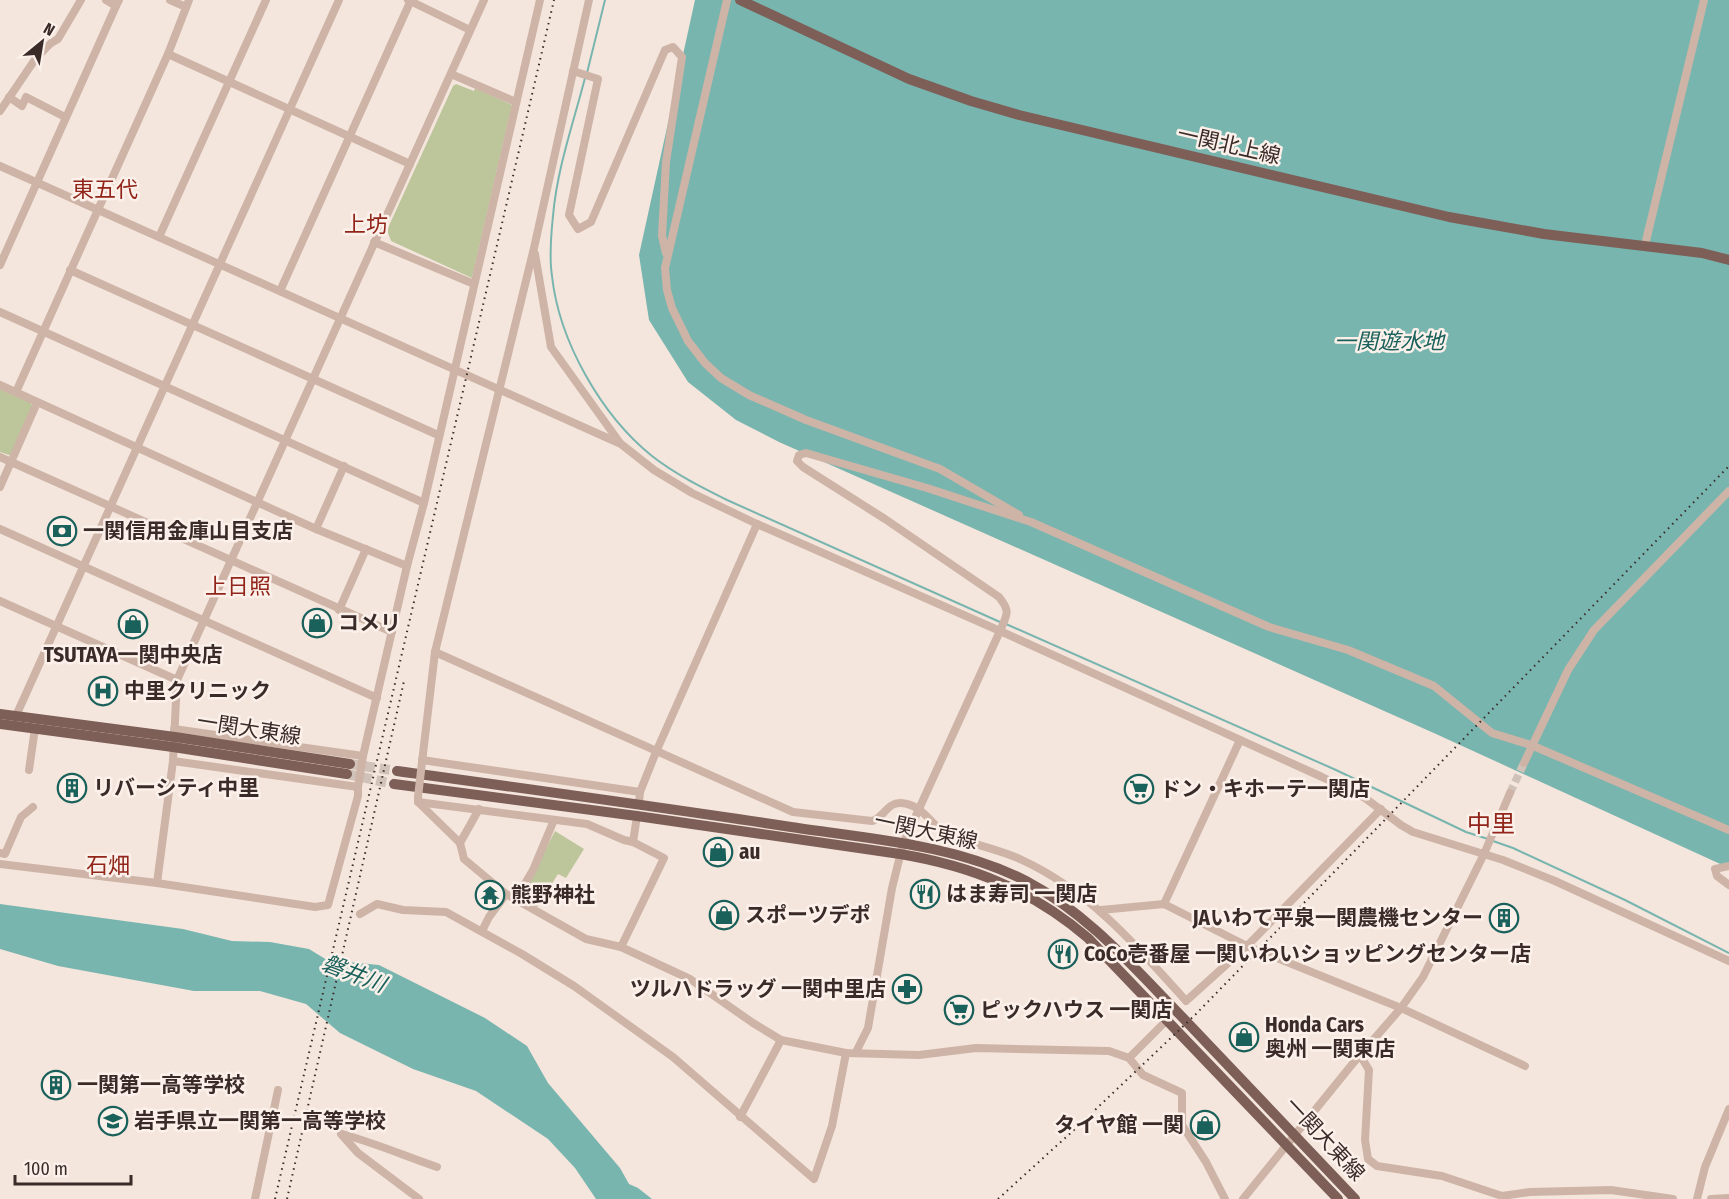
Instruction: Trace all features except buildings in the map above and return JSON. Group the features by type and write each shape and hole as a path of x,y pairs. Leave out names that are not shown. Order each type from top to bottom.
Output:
{"main road":[{"name":"一関北上線","path":"740,0 909,78 971,101 1019,115 1449,217 1544,234 1702,253 1729,260"},
{"name":"一関大東線","path":"0,714 35,728 174,738"},
{"name":"一関大東線","path":"0,724 14,720 174,738 349,769"},
{"name":"一関大東線","path":"397,771 639,798 901,849 966,868 1036,900 1088,938 1338,1199"},
{"name":"一関大東線","path":"393,784 901,849 958,854 1002,870 1027,882 1076,914 1101,935 1355,1199"}],"street":[{"path":"0,111 36,58 58,39 81,0"},
{"path":"0,265 118,3 106,0"},
{"path":"16,392 168,54 188,4 170,0"},
{"path":"159,237 266,0"},
{"path":"14,720 339,0"},
{"path":"280,291 410,0 470,30"},
{"path":"157,883 172,761 177,680 484,0"},
{"path":"0,864 157,883 315,907 327,905 358,796 363,756 540,0"},
{"path":"590,0 576,72 435,652 418,799 460,843 464,859 506,894 586,939 621,947 690,979 781,1040 846,1053 919,1055 976,1048 1107,1051 1129,1058 1143,1075 1182,1093 1182,1125 1206,1162 1225,1199"},
{"path":"727,0 665,268 667,290 672,308 688,341 705,363 721,378 749,395 806,420 940,469 1031,522"},
{"path":"1646,245 1704,0"},
{"path":"576,72 598,79 569,215 578,230 591,222 665,50 673,47 682,57 666,162 662,236 667,258"},
{"path":"168,54 410,164"},
{"path":"451,74 516,102"},
{"path":"9,97 22,106 26,97 65,117"},
{"path":"0,166 454,369 498,391 621,444 654,470 692,493 757,524 1001,629 1365,798 1413,832 1484,854 1555,881 1729,961"},
{"path":"374,242 474,285"},
{"path":"534,248 550,347 621,444"},
{"path":"70,270 438,435"},
{"path":"0,312 424,503"},
{"path":"0,385 316,529 407,566"},
{"path":"0,487 37,403"},
{"path":"856,1052 868,1028 901,849 917,808 1001,629 1007,615 1007,608 999,597 885,519 802,467 797,461 799,455 806,453 927,488 1031,522 1269,627 1348,650 1434,686 1492,732 1531,745 1729,830"},
{"path":"0,457 392,632"},
{"path":"316,529 344,466"},
{"path":"1524,763 1568,670 1594,630 1729,491"},
{"path":"422,761 639,798 656,752 757,524"},
{"path":"0,529 377,698"},
{"path":"339,609 366,549"},
{"path":"0,601 177,680"},
{"path":"435,652 793,812 872,821 879,820 894,804 902,803 917,808 927,814 942,831 1024,861 1069,887 1101,910 1128,935 1186,1001 1247,946 1381,809"},
{"path":"29,770 35,728"},
{"path":"174,738 363,756"},
{"path":"1164,904 1240,740"},
{"path":"172,761 358,787"},
{"path":"1243,1199 1401,1008 1423,977 1484,854 1510,793"},
{"path":"418,799 587,824 633,842 664,858 621,947"},
{"path":"0,853 5,854 21,817 33,807"},
{"path":"460,843 479,809"},
{"path":"633,842 637,816"},
{"path":"516,899 533,870 554,820"},
{"path":"1729,866 1715,869 1717,876 1729,885"},
{"path":"482,932 506,894"},
{"path":"360,914 376,904 403,910 441,910 457,916 582,992 673,1057 814,1179 832,1126 846,1053"},
{"path":"1101,910 1164,904 1247,946 1401,1008 1526,1066"},
{"path":"1129,1058 1167,1020"},
{"path":"740,1117 781,1040"},
{"path":"1360,1055 1369,1070 1365,1140 1368,1159 1377,1166 1442,1176 1502,1198 1530,1192 1611,1190 1673,1199"},
{"path":"255,1199 278,1090"},
{"path":"1697,1199 1705,1167 1729,1109"},
{"path":"419,1199 358,1153 341,1134 372,1145 392,1149 437,1167"},
{"path":"1711,1199 1729,1198"}],"green space":[{"path":"456,84 474,91 475,88 512,105 472,278 391,241 387,230 453,86"},
{"path":"0,389 31,403 33,408 12,456 0,452"},
{"path":"555,831 584,849 566,878 558,874 537,907 521,896"}],"water":[{"name":"一関遊水地","path":"695,0 1729,0 1729,868 1436,734 779,442 736,420 688,382 649,320 639,255"},
{"name":"磐井川","path":"0,904 183,929 232,941 270,942 309,949 327,960 379,965 485,1018 527,1046 548,1083 620,1168 629,1184 652,1199 596,1199 575,1168 548,1139 476,1091 413,1069 340,1033 306,1004 260,991 194,991 58,966 0,949"}],"waterway":[{"path":"587,73 605,0"},
{"path":"585,78 558,181 550,254 551,269 556,301 573,351 600,398 616,420 652,456 698,485 1000,622"},
{"path":"1006,624 1336,770 1466,832 1488,839"},
{"path":"1493,841 1625,900 1729,953"}],"tunnel":[{"path":"1510,793 1524,763"},
{"path":"350,764 397,771"},
{"path":"347,774 394,784"}],"railway":[{"path":"275,1199 554,0"},
{"path":"998,1199 1195,1015 1729,466"},
{"path":"287,1199 404,681"}],"place":[{"name":"一関信用金庫山目支店","path":"62,531"},
{"name":"コメリ","path":"317,623"},
{"name":"TSUTAYA一関中央店","path":"133,624"},
{"name":"中里クリニック","path":"103,691"},
{"name":"リバーシティ中里","path":"72,788"},
{"name":"ドン・キホーテ一関店","path":"1139,789"},
{"name":"au","path":"718,852"},
{"name":"はま寿司 一関店","path":"925,894"},
{"name":"熊野神社","path":"490,895"},
{"name":"スポーツデポ","path":"724,915"},
{"name":"JAいわて平泉一関農機センター","path":"1504,918"},
{"name":"CoCo壱番屋 一関いわいショッピングセンター店","path":"1063,954"},
{"name":"ツルハドラッグ 一関中里店","path":"907,989"},
{"name":"ピックハウス 一関店","path":"959,1010"},
{"name":"Honda Cars 奥州 一関東店","path":"1244,1037"},
{"name":"一関第一高等学校","path":"56,1085"},
{"name":"岩手県立一関第一高等学校","path":"113,1121"},
{"name":"タイヤ館 一関","path":"1205,1125"}],"district":[{"name":"東五代","path":"105,189"},
{"name":"上坊","path":"366,224"},
{"name":"上日照","path":"238,586"},
{"name":"中里","path":"1491,824"},
{"name":"石畑","path":"108,865"}]}
